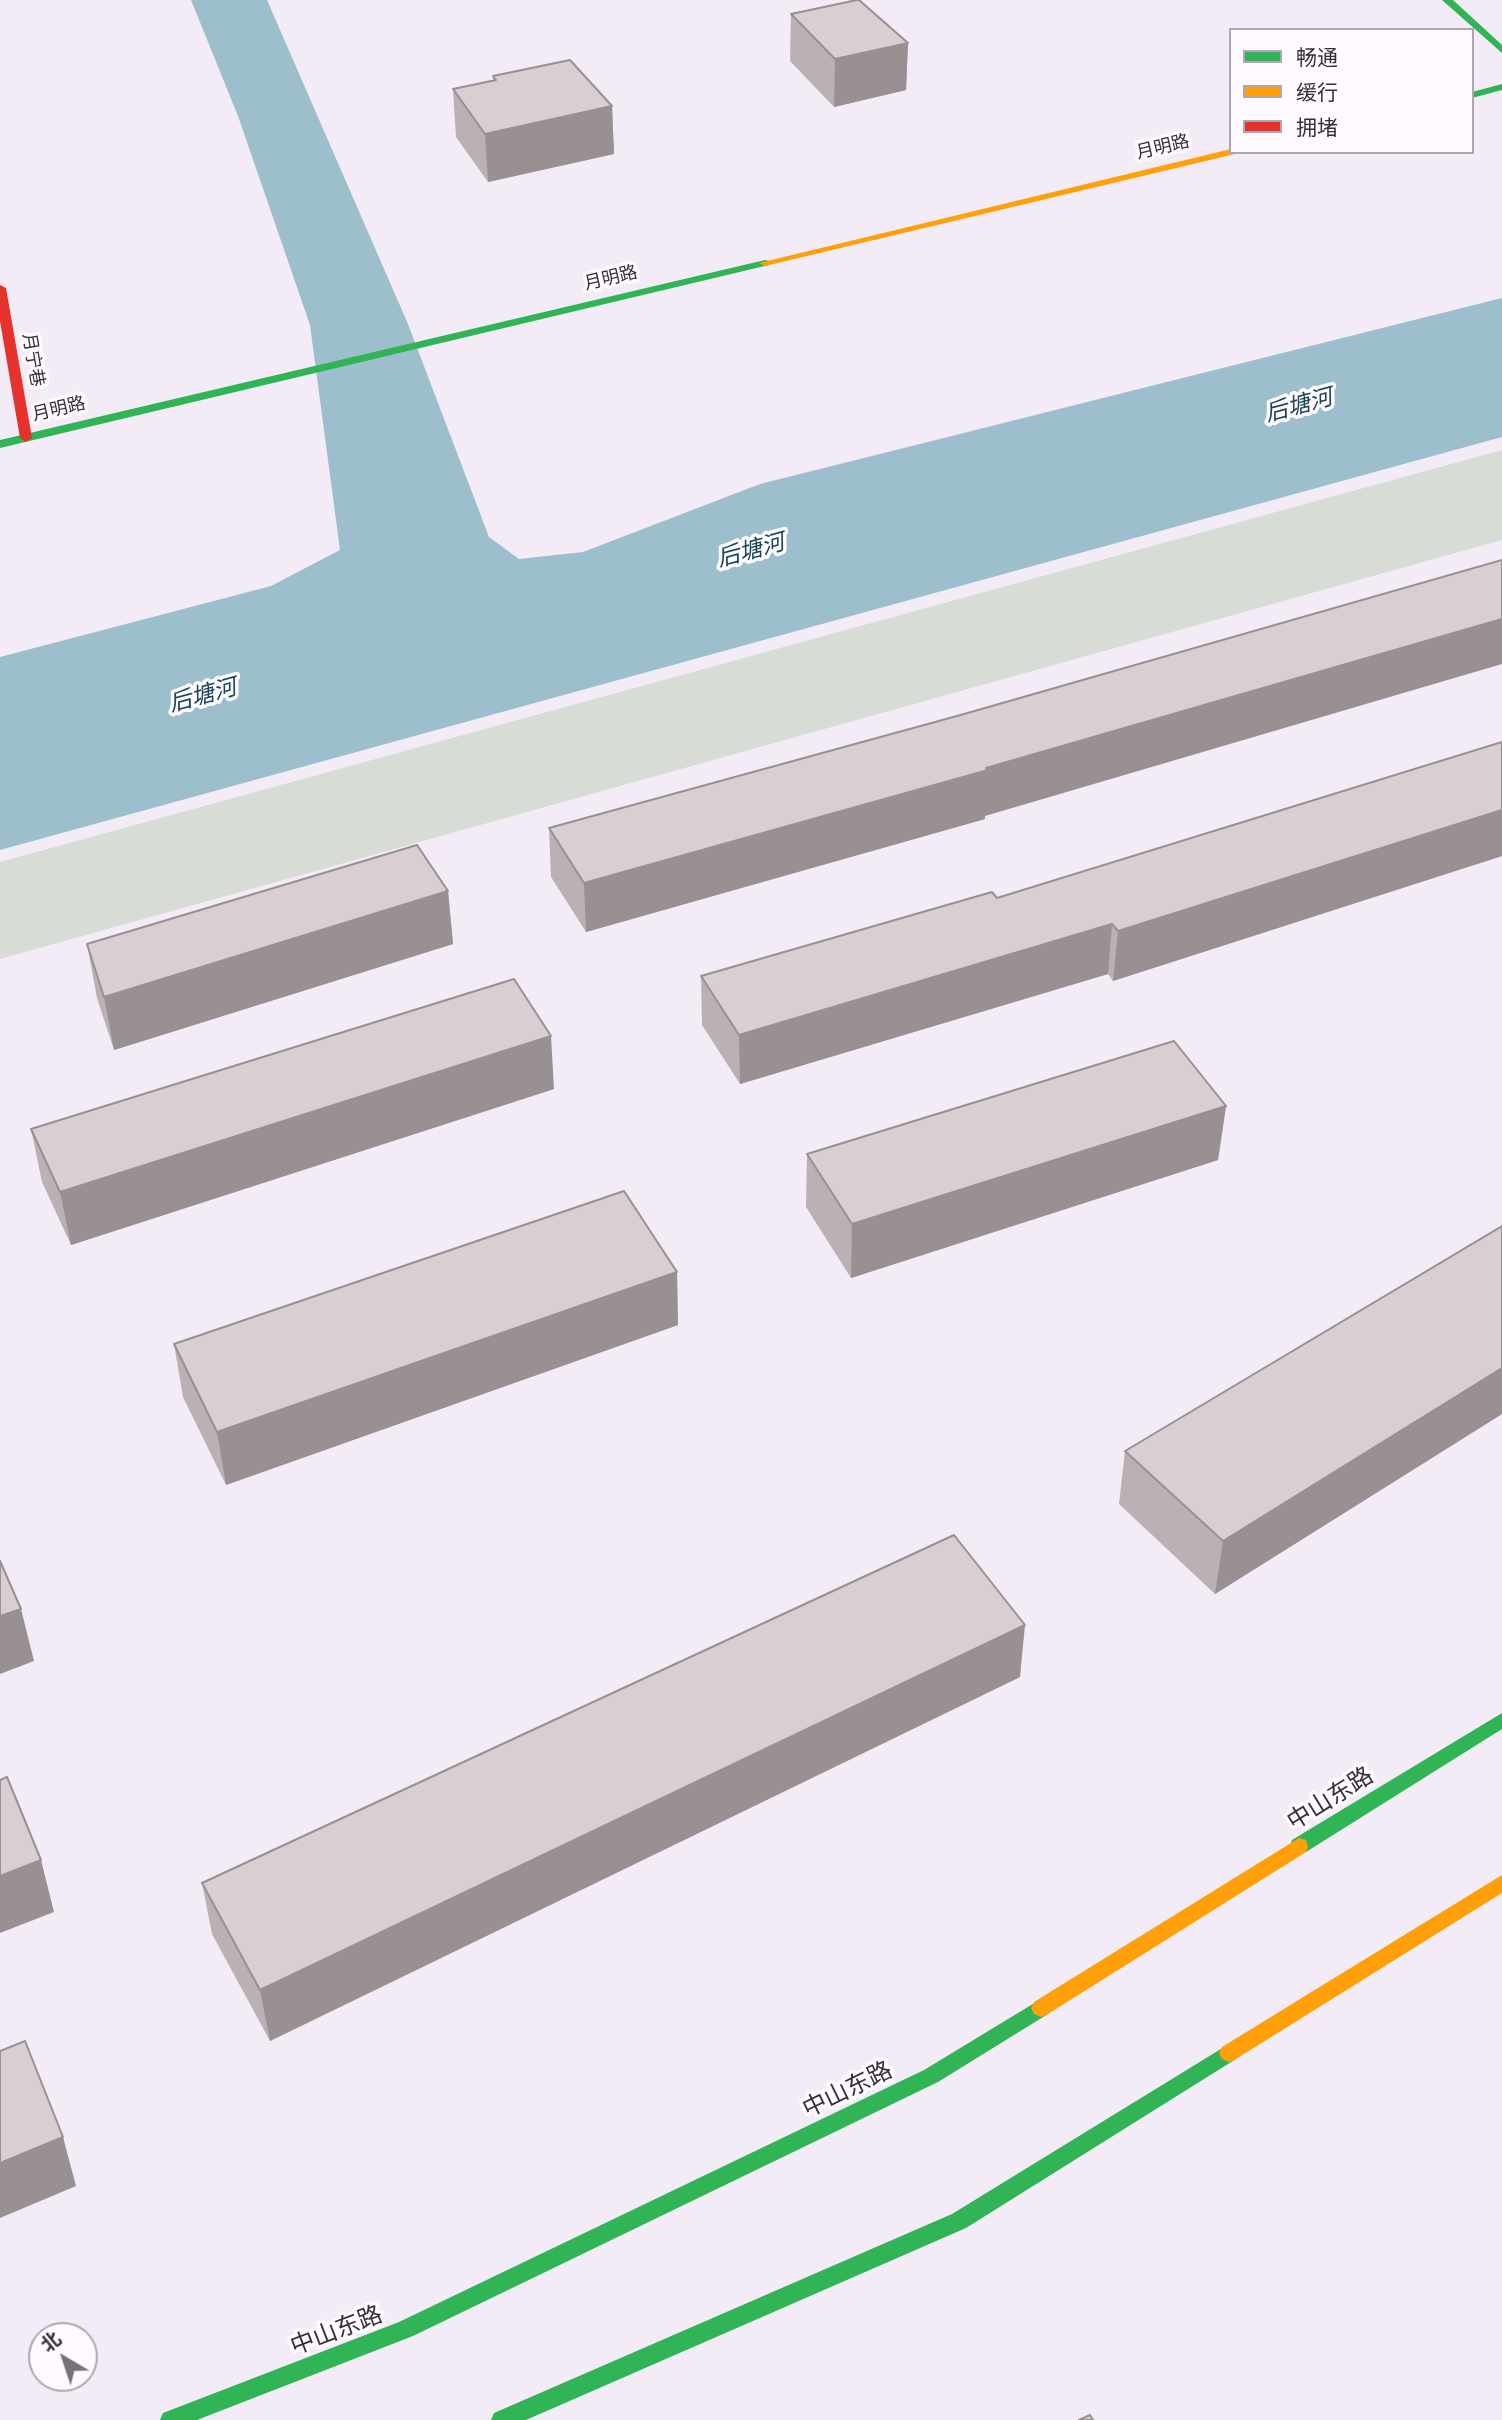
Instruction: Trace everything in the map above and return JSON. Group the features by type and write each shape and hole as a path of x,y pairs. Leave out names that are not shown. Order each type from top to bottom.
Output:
{"main road":[{"path":"1447,0 1502,50"},
{"path":"1474,94 1502,88"},
{"name":"月明路","path":"0,444 1229,152"},
{"name":"月宁巷","path":"0,288 26,438"},
{"name":"中山东路","path":"171,2420 406,2329 931,2076 1502,1720"},
{"path":"502,2420 959,2221 1502,1882"}],"shaded area":[{"path":"1502,450 1502,540 0,959 0,862"}],"water":[{"name":"后塘河","path":"191,0 267,0 408,324 489,537 519,559 583,552 760,484 1502,298 1502,437 0,850 0,657 271,586 340,550 310,325 238,116"}],"building":[{"path":"859,0 908,43 835,59 791,14"},
{"path":"570,60 612,106 485,134 453,89 496,80 493,76"},
{"path":"1502,560 1502,619 986,768 988,770 584,883 549,828 957,716"},
{"path":"1502,742 1502,810 1118,931 1112,924 739,1035 701,976 992,892 997,898"},
{"path":"417,845 448,891 104,997 87,944"},
{"path":"514,979 551,1036 60,1192 31,1129"},
{"path":"1174,1041 1226,1106 852,1224 807,1154"},
{"path":"624,1191 677,1272 217,1432 174,1344"},
{"path":"1502,1226 1502,1368 1223,1541 1125,1451"},
{"path":"954,1535 1025,1625 260,1990 202,1883"},
{"path":"0,1561 21,1609 0,1616"},
{"path":"7,1777 41,1860 0,1876 0,1780"},
{"path":"25,2041 63,2137 0,2163 0,2051"},
{"path":"1090,2415 1093,2420 1079,2420"}],"traffic: fast":[{"path":"1447,0 1502,50"},
{"path":"1474,94 1502,87"},
{"path":"0,444 765,263"},
{"path":"1299,1846 1502,1720"},
{"path":"171,2420 406,2329 931,2076 1041,2008"},
{"path":"502,2420 959,2221 1229,2053"}],"traffic: slow":[{"path":"765,263 1229,152"},
{"path":"1041,2008 1299,1846"},
{"path":"1229,2053 1502,1883"}],"traffic: jam":[{"path":"0,288 26,438"}]}
